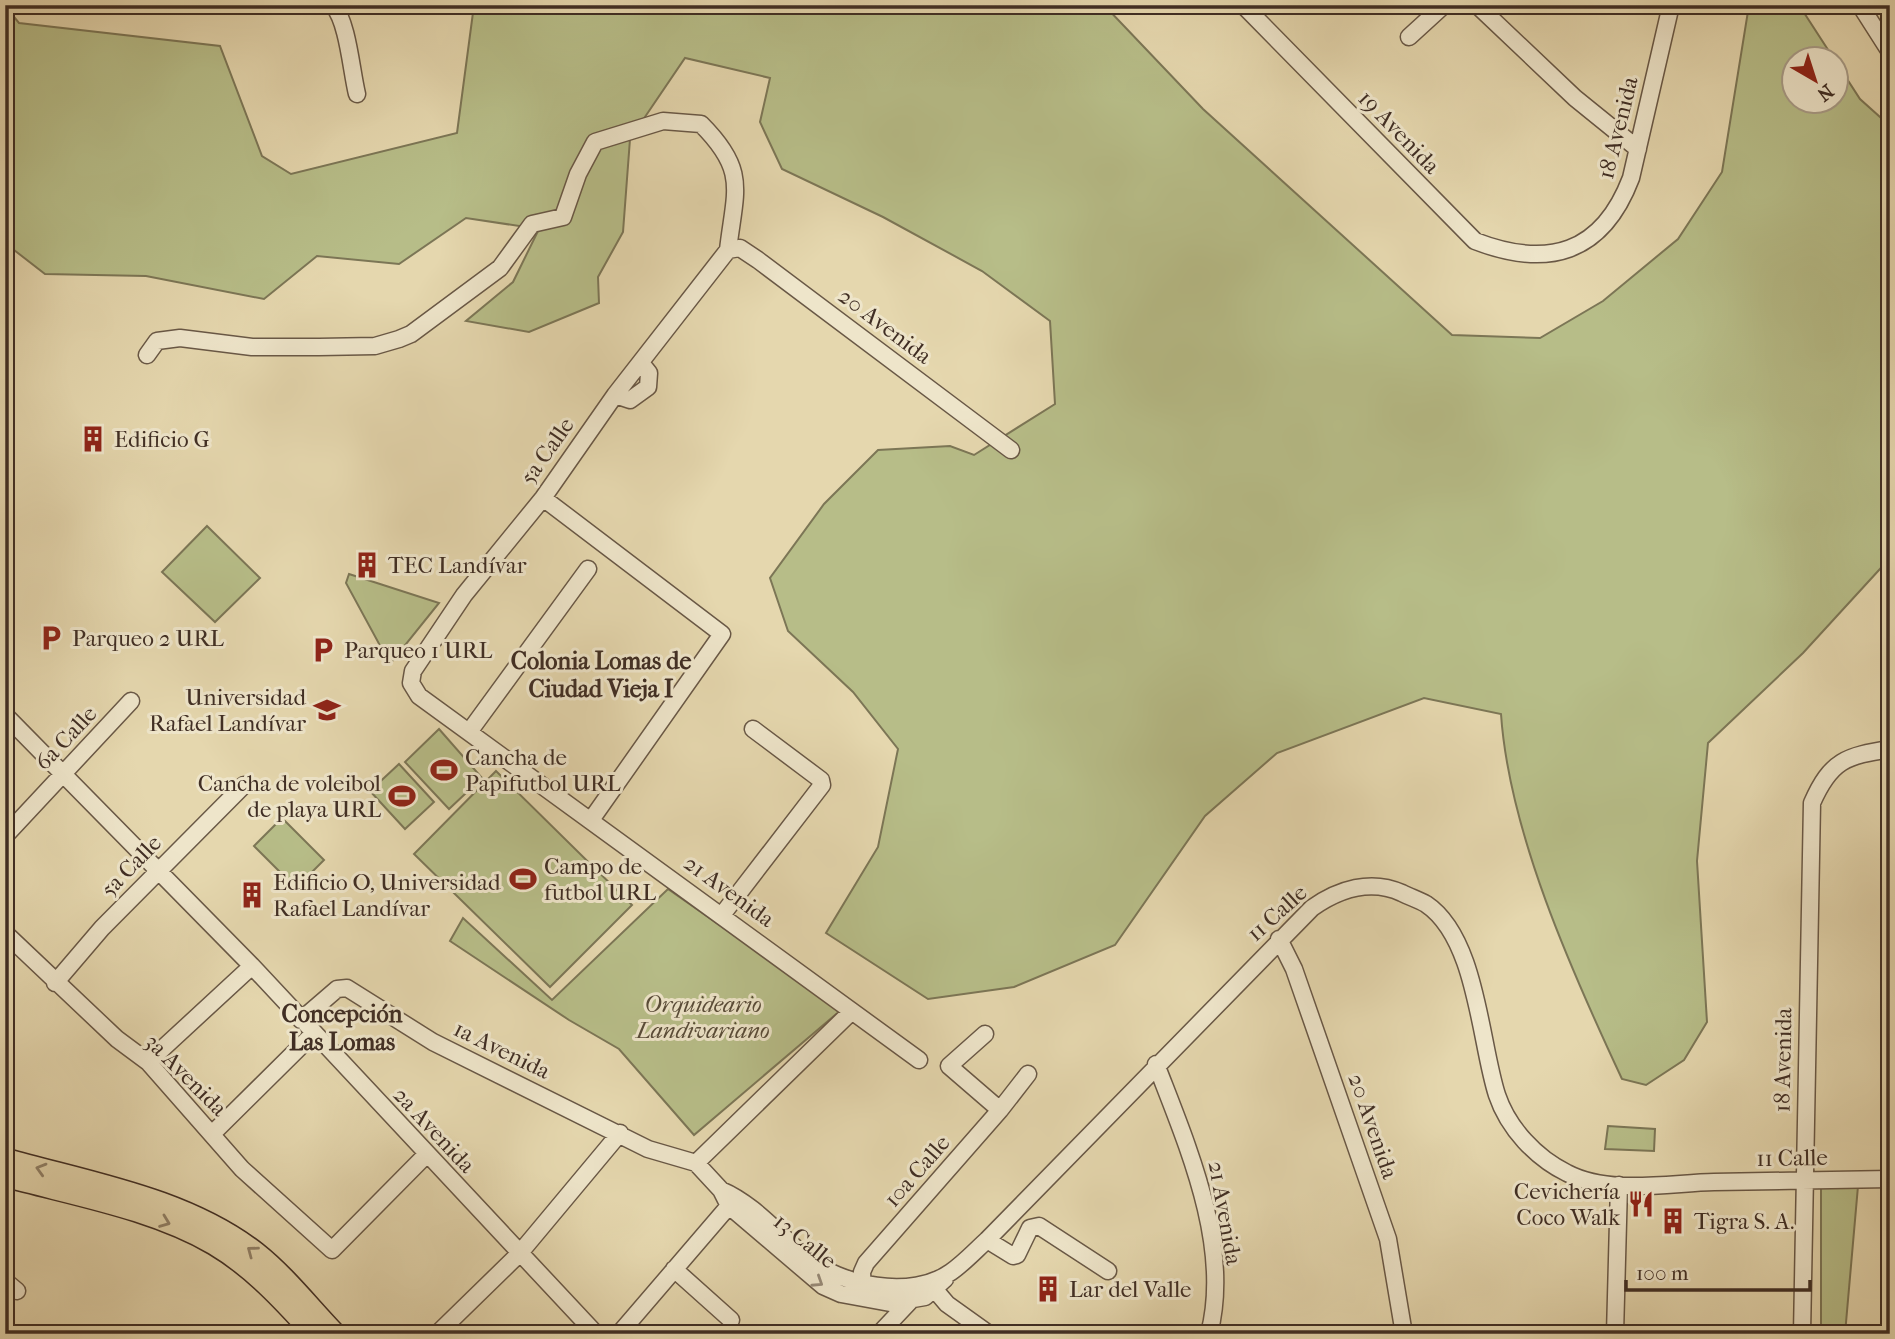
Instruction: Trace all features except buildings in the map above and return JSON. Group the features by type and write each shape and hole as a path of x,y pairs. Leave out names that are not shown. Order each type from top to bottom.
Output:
{"main road":[{"path":"5,1159 166,1205 198,1218 256,1253 335,1334"},
{"path":"5,1176 138,1212 214,1244 254,1273 314,1334"}],"street":[{"name":"19 Avenida","path":"1243,5 1475,241 1505,253 1541,257"},
{"path":"1409,37 1444,5"},
{"path":"1477,5 1575,98 1638,149"},
{"name":"18 Avenida","path":"1541,257 1589,240 1609,222 1622,202 1638,149 1671,5"},
{"path":"1860,5 1890,52"},
{"path":"340,9 347,56 357,94"},
{"path":"147,355 158,341 180,338 252,346 375,346 411,334 500,268 532,224 563,217 578,174 595,142 663,121 701,124 720,143 735,171 737,192 728,250"},
{"name":"20 Avenida","path":"728,250 740,248 758,260 1011,450"},
{"name":"5a Calle","path":"411,683 413,671 464,595 543,498 615,396 728,250"},
{"path":"543,498 722,634 592,820"},
{"path":"469,732 588,569"},
{"name":"21 Avenida","path":"411,683 419,696 919,1060"},
{"name":"6a Calle","path":"5,836 131,702"},
{"name":"2a Avenida","path":"5,715 252,966 596,1334"},
{"path":"722,915 822,785 821,780 753,729"},
{"name":"18 Avenida","path":"1802,1334 1812,803 1822,782 1851,755 1890,749"},
{"name":"5a Calle","path":"55,983 159,870 244,785"},
{"name":"11 Calle","path":"950,1273 987,1240 1279,939 1312,908 1351,889 1391,888 1427,905 1445,923 1472,984 1497,1095 1514,1128 1525,1142 1566,1173 1619,1185 1890,1179"},
{"name":"3a Avenida","path":"5,933 117,1039 148,1062 242,1169 332,1250 426,1155"},
{"name":"20 Avenida","path":"1279,939 1294,969 1388,1239 1404,1334"},
{"path":"148,1062 252,966"},
{"name":"1a Avenida","path":"301,1020 337,989 347,988 433,1042 621,1133 648,1149 696,1163"},
{"path":"696,1163 850,1012"},
{"path":"213,1133 313,1034"},
{"path":"985,1034 949,1066 1000,1110"},
{"name":"21 Avenida","path":"1156,1064 1203,1198 1214,1288 1209,1334"},
{"name":"10a Calle","path":"861,1282 866,1263 1000,1110 1028,1074"},
{"path":"437,1334 519,1254 621,1133"},
{"name":"13 Calle","path":"696,1163 733,1202 823,1286 873,1301 890,1303 925,1297 932,1286 950,1273"},
{"path":"1615,1334 1619,1185"},
{"path":"619,1334 733,1202"},
{"name":"13 Calle","path":"733,1202 823,1269 861,1282 898,1287 932,1286"},
{"path":"987,1240 1008,1255 1017,1255 1030,1228 1039,1226 1108,1271"},
{"path":"674,1269 731,1320"},
{"path":"861,1282 873,1301"},
{"path":"932,1286 947,1304 989,1334"},
{"path":"879,1334 913,1299"}],"green space":[{"path":"474,5 1104,5 1203,109 1452,335 1540,338 1603,301 1678,239 1722,172 1749,5 1799,5 1826,46 1780,46 1780,116 1850,116 1850,84 1860,99 1890,126 1890,558 1803,653 1708,743 1697,861 1707,1022 1684,1060 1646,1085 1622,1079 1564,948 1530,853 1506,759 1501,714 1424,698 1277,753 1205,816 1115,945 1014,987 928,999 826,933 878,847 898,749 853,692 788,631 770,578 824,504 878,450 950,446 974,455 1055,404 1050,321 982,271 883,217 782,169 760,122 770,78 685,58 630,139 623,232 598,277 599,303 529,332 466,321 513,282 539,229 466,218 399,264 317,256 264,299 146,276 45,274 5,243 5,6 19,23 220,46 262,156 291,174 457,133"},
{"path":"207,526 260,578 215,622 162,572"},
{"path":"349,574 439,603 390,664 346,583"},
{"name":"Cancha de Papifutbol URL","path":"439,729 482,778 449,809 405,762"},
{"name":"Cancha de voleibol de playa URL","path":"399,764 434,802 405,829 370,791"},
{"name":"Campo de futbol URL","path":"496,771 632,905 550,987 414,854"},
{"path":"282,818 324,860 296,888 254,846"},
{"name":"Orquideario Landivariano","path":"668,889 841,1010 694,1135 619,1049 569,1020 450,941 463,918 552,1000"},
{"path":"1608,1126 1655,1129 1654,1151 1605,1149"},
{"path":"1821,1186 1858,1186 1845,1334 1821,1334"}],"place":[{"name":"Edificio G","path":"93,439"},
{"name":"TEC Landívar","path":"367,565"},
{"name":"Parqueo 2 URL","path":"51,638"},
{"name":"Parqueo 1 URL","path":"323,650"},
{"name":"Universidad Rafael Landívar","path":"327,710"},
{"name":"Cancha de Papifutbol URL","path":"444,770"},
{"name":"Cancha de voleibol de playa URL","path":"402,796"},
{"name":"Campo de futbol URL","path":"523,879"},
{"name":"Edificio O, Universidad Rafael Landívar","path":"252,895"},
{"name":"Cevichería Coco Walk","path":"1641,1204"},
{"name":"Tigra S. A.","path":"1673,1221"},
{"name":"Lar del Valle","path":"1048,1289"}],"district":[{"name":"Colonia Lomas de Ciudad Vieja I","path":"601,675"},
{"name":"Concepción Las Lomas","path":"342,1028"}]}
